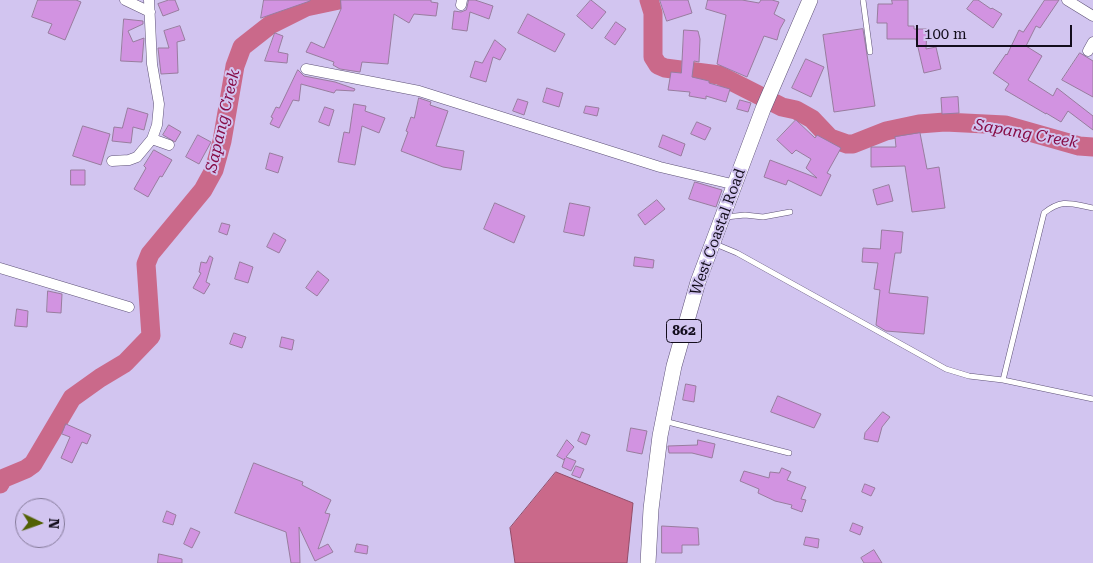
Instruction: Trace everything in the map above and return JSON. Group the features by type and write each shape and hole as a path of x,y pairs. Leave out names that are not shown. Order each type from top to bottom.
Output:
{"main road":[{"name":"West Coastal Road","path":"648,563 651,509 660,436 674,366 698,282 772,88 810,0"}],"street":[{"path":"125,0 150,12"},
{"path":"112,161 130,160 137,157 152,139 159,115 152,64 149,0"},
{"path":"1067,0 1093,16"},
{"path":"1088,51 1093,42"},
{"path":"306,69 419,91 660,167 736,185"},
{"path":"152,139 169,145"},
{"path":"0,268 128,307"}],"lane":[{"path":"863,0 870,52"},
{"path":"1003,380 1044,213 1055,204 1066,203 1093,208"},
{"path":"723,217 745,215 764,217 790,212"},
{"path":"713,243 736,253 946,369 969,376 1003,380 1093,399"},
{"path":"664,421 789,453"}],"shaded area":[{"path":"556,472 633,503 627,563 515,563 510,528"}],"building":[{"path":"38,0 76,0 81,2 65,40 48,33 52,24 32,17"},
{"path":"175,0 179,10 163,16 158,4"},
{"path":"264,0 310,0 310,1 261,18"},
{"path":"341,0 431,0 431,2 438,3 436,16 414,14 409,23 394,14 388,64 362,62 360,72 340,69 333,65 334,62 306,52 311,42 324,48 341,9"},
{"path":"469,0 493,6 489,19 470,12 467,31 452,29 454,11 461,12 466,10"},
{"path":"591,0 606,12 592,29 577,16"},
{"path":"660,0 688,0 692,13 667,21"},
{"path":"708,0 742,0 759,3 761,0 772,0 779,2 774,14 785,20 777,40 764,36 747,77 717,64 726,15 706,9"},
{"path":"892,0 908,0 908,26 914,26 914,29 927,29 926,49 936,47 941,69 924,73 916,39 887,39 887,23 877,23 878,4 892,4"},
{"path":"974,0 978,0 1002,14 993,28 967,9"},
{"path":"1045,0 1059,0 1040,28 1036,26 1026,46 1042,56 1028,80 1053,96 1057,88 1093,116 1093,130 1068,111 1061,122 1046,114 1005,90 1009,84 993,73 1007,55 1019,30 1023,32"},
{"path":"528,14 565,34 555,52 518,33"},
{"path":"124,19 143,21 143,24 128,31 133,42 144,38 142,62 121,61"},
{"path":"616,22 626,29 615,45 605,38"},
{"path":"180,26 185,40 177,42 178,73 161,74 158,48 169,48 164,31"},
{"path":"863,29 875,106 834,112 823,35"},
{"path":"684,30 698,31 700,39 699,62 694,61 692,77 730,89 726,102 706,96 706,99 689,96 690,92 668,90 671,72 681,73"},
{"path":"275,33 283,36 278,52 288,54 287,63 265,61"},
{"path":"495,40 506,49 500,60 493,57 486,82 470,77 475,61 482,63"},
{"path":"1080,53 1093,61 1093,97 1062,80"},
{"path":"806,59 824,67 811,97 792,88"},
{"path":"298,70 304,76 335,82 355,89 354,91 336,90 334,93 301,84 299,101 293,100 279,128 270,124 273,118 271,117 276,107 279,108"},
{"path":"547,88 563,93 559,107 543,102"},
{"path":"958,97 959,113 942,114 941,98"},
{"path":"419,98 431,102 430,105 448,111 436,146 464,151 461,170 443,167 401,151 411,117 414,118"},
{"path":"518,99 528,102 524,115 513,111"},
{"path":"740,100 751,103 748,112 737,109"},
{"path":"354,104 366,106 365,111 385,118 379,133 362,126 355,165 338,162 344,132 349,133"},
{"path":"586,106 599,108 597,116 584,113"},
{"path":"325,107 334,110 329,126 319,122"},
{"path":"128,108 148,114 144,130 133,127 131,143 112,141 114,127 122,128"},
{"path":"796,120 815,138 817,135 841,148 827,173 831,175 821,196 788,180 786,185 764,177 770,160 817,178 806,168 811,159 796,150 792,154 777,140"},
{"path":"697,122 711,128 705,140 691,134"},
{"path":"169,125 181,132 175,142 163,135"},
{"path":"83,126 110,134 101,165 73,156"},
{"path":"920,133 927,169 939,167 945,208 912,212 905,166 871,167 871,147 896,147 895,137"},
{"path":"198,135 211,142 199,164 186,157"},
{"path":"663,135 685,144 681,156 659,147"},
{"path":"154,150 172,160 148,197 134,189 146,168 144,166"},
{"path":"270,153 283,157 278,173 266,169"},
{"path":"71,170 85,170 85,185 71,185"},
{"path":"695,182 722,190 716,207 689,199"},
{"path":"889,185 893,201 877,205 873,190"},
{"path":"657,200 665,209 645,225 638,215"},
{"path":"495,203 525,216 514,243 484,229"},
{"path":"570,203 590,207 584,236 564,232"},
{"path":"222,223 230,225 227,235 219,232"},
{"path":"882,230 903,232 901,253 895,253 889,293 928,297 924,334 886,331 876,325 880,290 874,289 878,263 862,262 863,248 880,249"},
{"path":"274,233 286,240 279,253 267,247"},
{"path":"210,256 213,258 206,282 210,284 204,294 193,288 201,273 199,272 201,262 206,263"},
{"path":"635,257 654,260 653,268 634,266"},
{"path":"240,262 253,267 248,283 235,279"},
{"path":"318,271 329,280 317,296 306,288"},
{"path":"48,291 62,294 61,313 47,312"},
{"path":"17,309 28,311 27,327 15,326"},
{"path":"234,333 246,337 242,348 230,344"},
{"path":"282,337 294,340 292,350 280,347"},
{"path":"686,384 696,386 694,402 683,400"},
{"path":"778,396 821,414 814,428 771,412"},
{"path":"883,412 890,417 882,427 878,442 864,439 865,433"},
{"path":"66,424 91,435 87,444 82,442 72,463 61,458 70,437 62,434"},
{"path":"631,428 647,431 642,454 627,451"},
{"path":"582,432 590,435 586,445 578,441"},
{"path":"567,440 574,447 566,457 576,461 571,471 562,467 565,458 564,460 557,456"},
{"path":"698,440 715,444 712,458 692,453 669,453 668,446 697,445"},
{"path":"254,463 303,482 302,485 331,500 325,513 330,514 318,549 328,544 333,552 315,561 299,527 300,563 291,563 286,532 235,513"},
{"path":"576,466 584,469 580,478 572,475"},
{"path":"782,468 791,472 787,480 806,487 801,499 806,500 802,512 791,508 792,505 775,501 758,493 759,489 740,481 744,471 769,478 770,472 779,473"},
{"path":"865,484 875,488 871,496 862,492"},
{"path":"167,511 176,515 173,525 163,522"},
{"path":"853,523 863,527 860,535 850,531"},
{"path":"662,526 698,528 699,545 682,545 682,553 662,553"},
{"path":"191,528 200,532 192,548 184,544"},
{"path":"806,537 819,539 818,548 804,545"},
{"path":"357,544 368,546 367,554 355,552"},
{"path":"874,550 882,563 864,563 861,558"},
{"path":"159,554 182,559 182,563 158,563"}],"waterway":[{"name":"Sapang Creek","path":"0,484 2,479 33,464 72,398 125,363 151,336 146,264 150,254 203,190 214,170 222,141 235,66 242,47 270,25 306,7 339,0"},
{"name":"Sapang Creek","path":"649,0 653,13 653,57 658,65 665,68 719,75 782,107 796,110 812,119 830,138 847,144 853,144 886,131 919,124 945,122 1005,125 1079,146 1093,147"}]}
